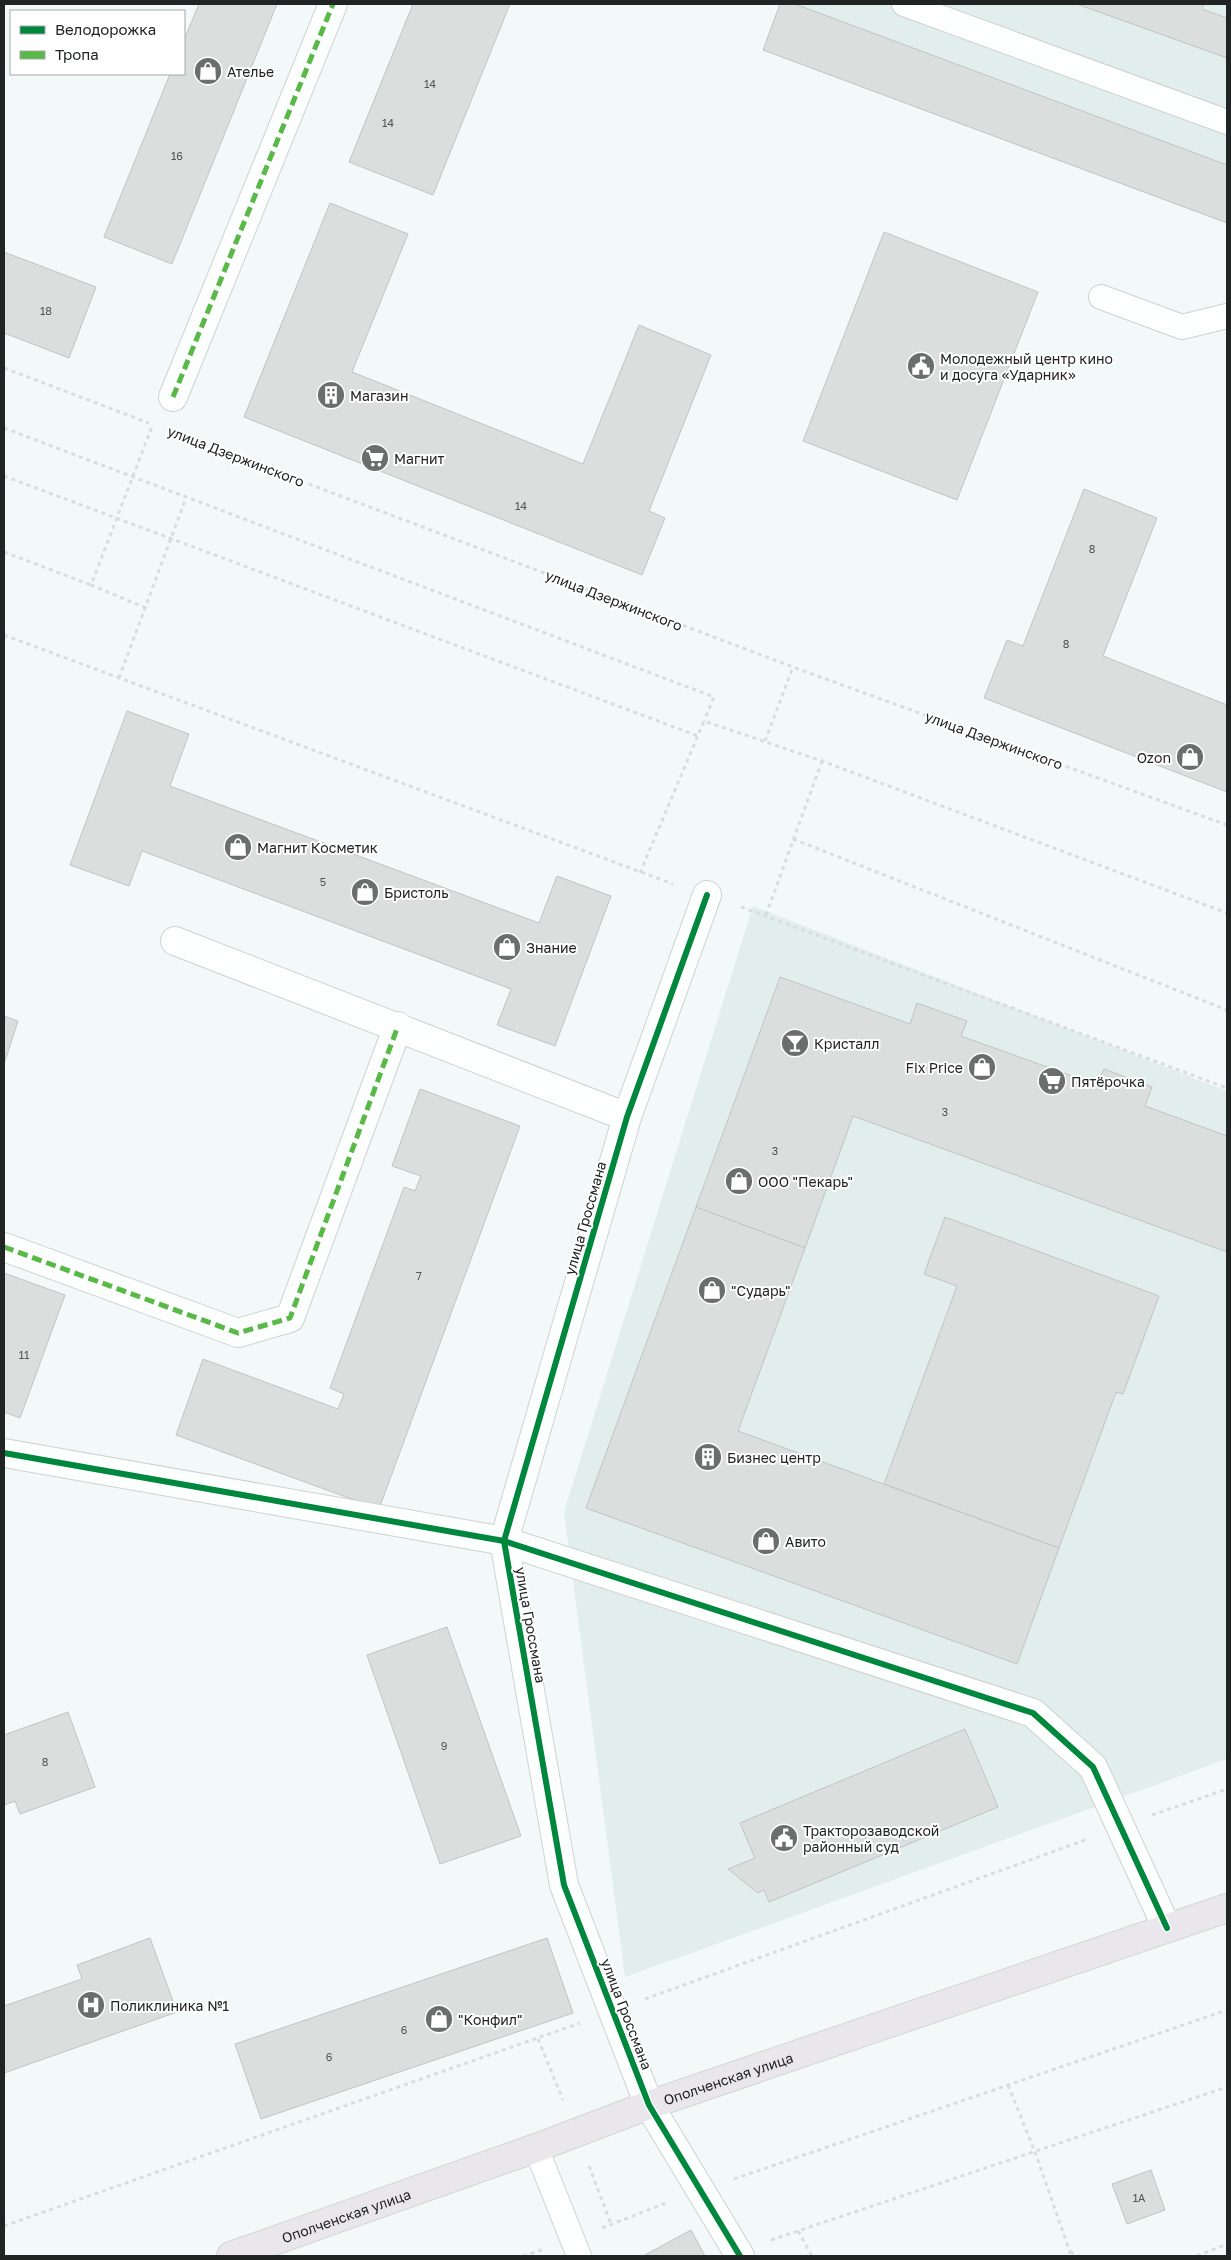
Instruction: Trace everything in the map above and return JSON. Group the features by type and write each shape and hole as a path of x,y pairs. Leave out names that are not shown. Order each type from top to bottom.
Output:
{"main road":[{"name":"Ополченская улица","path":"231,2256 536,2148 649,2105 1227,1908"}],"street":[{"path":"173,397 333,4"},
{"name":"улица Гроссмана","path":"706,895 627,1117 504,1541 564,1885 649,2105 738,2254"},
{"path":"175,941 398,1026 627,1117"},
{"path":"4,1247 238,1333 290,1318 398,1026"},
{"path":"4,1453 504,1541 1033,1713 1093,1767 1167,1928"}],"lane":[{"path":"904,4 1227,122"},
{"path":"1100,297 1182,327 1227,316"},
{"path":"536,2148 575,2248"}],"path":[{"path":"91,585 152,424"},
{"path":"4,428 714,697 640,873"},
{"path":"4,476 698,736"},
{"path":"120,678 186,498"},
{"path":"4,552 146,608"},
{"path":"4,634 640,873 766,915 1227,1088"},
{"path":"764,742 793,667"},
{"path":"704,721 822,761 1227,913"},
{"path":"766,915 822,761"},
{"path":"793,839 1227,1010"},
{"path":"523,2256 575,2248 701,2190 1227,2010"},
{"path":"1008,2085 1036,2152 1070,2254 1079,2256"},
{"path":"738,2254 798,2231 1227,2087"},
{"path":"798,2231 812,2256"},
{"path":"1197,2256 1227,2244"}],"shaded area":[{"path":"780,4 1222,4 1227,6 1227,223 763,50"},
{"path":"753,906 1227,1091 1227,1759 625,1977 564,1512"}],"building":[{"path":"199,4 277,4 172,264 104,237 170,75 185,75 185,38"},
{"path":"413,4 510,4 433,195 349,162"},
{"path":"780,4 795,4 1227,165 1227,223 763,50"},
{"path":"1077,4 1204,4 1202,9 1227,18 1227,58"},
{"name":"Магазин","path":"330,203 408,234 352,372 583,464 639,325 711,355 649,511 665,518 642,575 244,417"},
{"name":"Молодежный центр кино и досуга «Ударник»","path":"884,232 1038,292 957,500 803,441"},
{"path":"4,252 96,287 69,358 4,333"},
{"path":"1084,489 1157,518 1103,656 1227,705 1227,792 984,698 1007,640 1023,646"},
{"path":"127,711 189,734 170,786 539,923 557,876 611,896 555,1046 497,1025 511,989 142,851 129,886 70,865"},
{"path":"780,977 910,1024 917,1003 967,1021 961,1036 1097,1085 1104,1069 1152,1087 1145,1106 1227,1136 1227,1252 853,1116 805,1248 696,1207"},
{"path":"4,1016 18,1021 4,1064"},
{"path":"420,1089 520,1126 379,1509 176,1435 203,1359 338,1409 344,1394 330,1388 404,1187 415,1191 421,1176 392,1166"},
{"name":"Бизнес центр","path":"696,1207 805,1248 738,1431 1059,1548 1017,1664 586,1508"},
{"path":"945,1217 1159,1296 1123,1394 1116,1392 1059,1548 884,1484 957,1286 924,1274"},
{"path":"4,1273 65,1295 20,1418 4,1412"},
{"path":"447,1627 521,1836 440,1864 367,1655"},
{"path":"68,1712 95,1787 20,1814 15,1801 4,1805 4,1735"},
{"path":"965,1729 998,1807 769,1902 764,1890 758,1893 728,1869 755,1858 740,1823"},
{"name":"Поликлиника №1","path":"150,1938 177,2012 4,2073 4,2006 82,1979 77,1965"},
{"path":"547,1938 573,2013 261,2119 235,2044"},
{"path":"1151,2170 1165,2210 1127,2224 1112,2184"},
{"path":"691,2230 705,2256 643,2256"}],"marked path":[{"path":"173,397 333,4"},
{"path":"4,1247 238,1333 290,1318 398,1026"}],"cycle path":[{"path":"707,895 627,1117 504,1541 564,1885 649,2105 740,2256"},
{"path":"4,1453 504,1541 1033,1713 1093,1767 1167,1928"}],"place":[{"name":"Ателье","path":"208,71"},
{"name":"Молодежный центр кино и досуга «Ударник»","path":"921,366"},
{"name":"Магазин","path":"331,395"},
{"name":"Магнит","path":"375,458"},
{"name":"Ozon","path":"1190,757"},
{"name":"Магнит Косметик","path":"238,847"},
{"name":"Бристоль","path":"365,892"},
{"name":"Знание","path":"507,947"},
{"name":"Кристалл","path":"795,1043"},
{"name":"Fix Price","path":"982,1067"},
{"name":"Пятёрочка","path":"1052,1081"},
{"name":"ООО \"Пекарь\"","path":"739,1181"},
{"name":"\"Сударь\"","path":"712,1290"},
{"name":"Бизнес центр","path":"708,1457"},
{"name":"Авито","path":"766,1541"},
{"name":"Тракторозаводской районный суд","path":"784,1838"},
{"name":"Поликлиника №1","path":"91,2005"},
{"name":"\"Конфил\"","path":"439,2019"}]}
